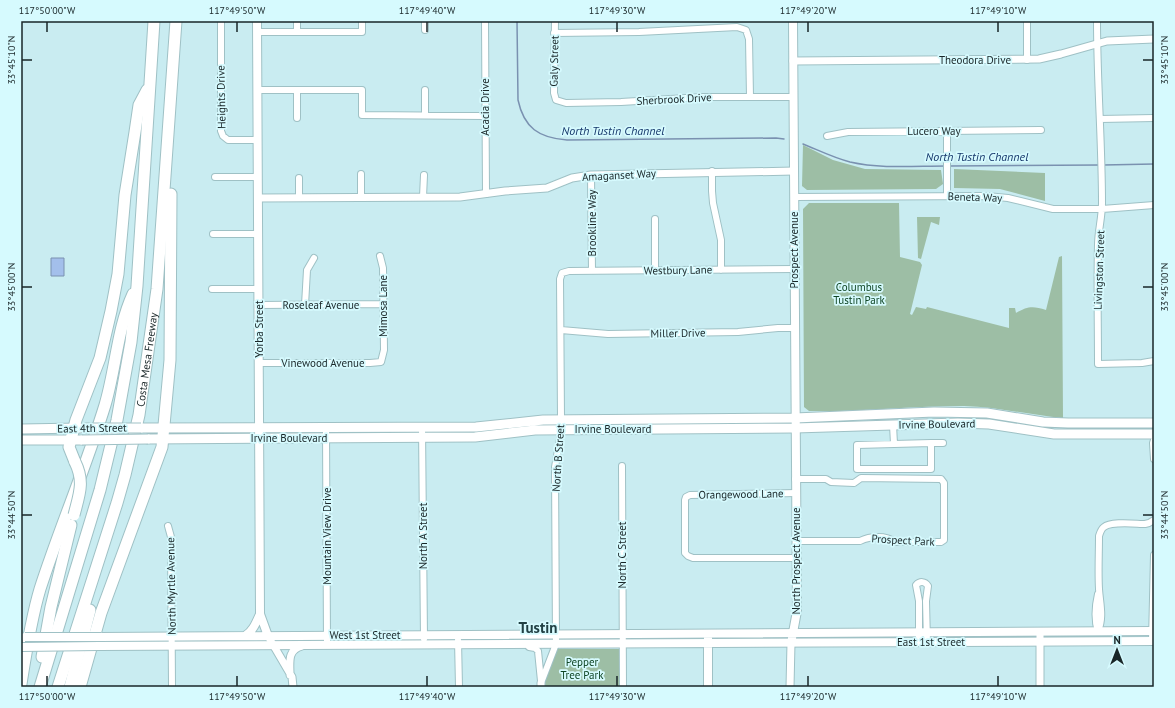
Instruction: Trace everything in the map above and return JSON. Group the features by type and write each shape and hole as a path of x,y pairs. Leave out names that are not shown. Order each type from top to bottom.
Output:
{"highway":[{"name":"Costa Mesa Freeway","path":"40,687 100,490 117,420 131,342 137,286 154,21"},
{"name":"Costa Mesa Freeway","path":"58,687 117,503 140,415 157,289 176,21"},
{"path":"23,648 39,619 80,494 81,481 79,470 69,447 71,440 79,428 100,358 111,311 118,274 125,195 139,105 149,86"},
{"path":"81,687 83,674 101,613 162,447 170,353 169,281 171,171 169,120"},
{"path":"21,684 23,648 59,531 85,465 105,403 126,309 137,286"},
{"path":"70,687 117,503"},
{"path":"36,687 51,607 72,520"}],"main road":[{"name":"Yorba Street","path":"257,21 260,614 268,636"},
{"name":"Prospect Avenue","path":"793,21 795,479"},
{"path":"950,423 953,416 961,416 965,413"},
{"name":"Irvine Boulevard","path":"71,440 148,439 163,434 259,428 476,426 530,420 561,419 795,418 987,413 1043,422 1086,424 1154,423"},
{"path":"893,425 895,418 902,417 907,414"},
{"path":"651,429 652,419"},
{"name":"Irvine Boulevard","path":"163,434 259,438 475,437 523,431 795,428 950,423 980,424 1043,433 1154,434"},
{"path":"1108,434 1111,428 1130,423"},
{"path":"1074,434 1078,430 1083,430 1086,427 1086,424"},
{"name":"East 4th Street","path":"21,429 151,428 163,434"},
{"name":"East 4th Street","path":"21,440 71,440"},
{"name":"North Prospect Avenue","path":"791,643 797,611 795,479"},
{"path":"244,636 249,634 252,630 260,614"},
{"name":"East 1st Street","path":"708,633 1153,631"},
{"name":"West 1st Street","path":"23,637 708,633"},
{"path":"708,633 708,687"},
{"name":"East 1st Street","path":"708,643 1153,641"},
{"name":"West 1st Street","path":"23,648 99,646 708,643"}],"street":[{"name":"Heights Drive","path":"221,21 221,131 223,136 228,140 258,140"},
{"path":"297,21 297,32"},
{"path":"257,32 362,32 362,21"},
{"path":"424,21 425,30"},
{"name":"Acacia Drive","path":"485,21 484,116 486,194"},
{"name":"Galy Street","path":"555,21 554,93 556,100"},
{"path":"1027,21 1027,60"},
{"path":"1097,21 1100,120 1154,118"},
{"path":"554,33 639,32 737,27 746,30 749,39 750,97"},
{"name":"Theodora Drive","path":"793,61 1027,60 1050,57 1097,43 1120,40 1154,39"},
{"path":"258,90 362,90 362,115 484,116"},
{"path":"297,90 297,118"},
{"path":"425,90 425,115"},
{"name":"Sherbrook Drive","path":"556,100 566,103 574,103 703,97 793,97"},
{"name":"Livingston Street","path":"1100,120 1102,209 1098,237 1097,270 1098,364 1142,363 1154,361"},
{"name":"Lucero Way","path":"827,136 848,132 1041,130"},
{"path":"947,131 947,195"},
{"path":"712,171 712,191 721,240 721,270"},
{"name":"Amaganset Way","path":"258,198 460,197 547,188 572,178 592,175 712,171 794,171"},
{"path":"361,174 361,197"},
{"path":"423,197 424,174"},
{"name":"Brookline Way","path":"592,175 592,271"},
{"path":"215,176 258,177"},
{"path":"299,178 299,198"},
{"name":"Beneta Way","path":"794,197 947,195 994,196 1053,209 1102,209 1154,205"},
{"path":"655,219 655,270"},
{"path":"213,234 258,234"},
{"name":"Mimosa Lane","path":"380,256 383,268 383,357"},
{"path":"305,305 307,270 314,258"},
{"name":"Westbury Lane","path":"562,273 569,271 795,269"},
{"name":"North B Street","path":"556,644 555,467 561,419 560,279 562,273"},
{"path":"212,289 259,289"},
{"name":"Roseleaf Avenue","path":"259,305 383,304"},
{"name":"Miller Drive","path":"561,330 608,334 738,332 795,328"},
{"name":"Vinewood Avenue","path":"259,364 378,363 381,362 383,357"},
{"path":"893,425 894,444"},
{"name":"North A Street","path":"422,426 424,645"},
{"name":"Mountain View Drive","path":"326,427 328,645"},
{"path":"1154,440 1154,459"},
{"path":"931,443 931,469 857,469 857,445 931,443 944,443"},
{"name":"North C Street","path":"622,466 623,687"},
{"name":"Prospect Park","path":"795,479 826,479 831,482 854,483 861,478 942,479 944,483 945,531 944,540 941,542 895,542 889,538 867,538 860,541 796,541"},
{"name":"Orangewood Lane","path":"796,493 690,495 686,496 685,500 685,553 688,556 692,558 796,558"},
{"path":"1098,641 1098,631 1102,623 1102,606 1099,590 1099,536 1102,529 1110,524 1145,524 1154,521"},
{"name":"North Myrtle Avenue","path":"168,526 171,537 172,687"},
{"path":"1153,641 1154,555"},
{"path":"923,632 928,586 925,583 919,582 916,585 916,588 920,601 923,642"},
{"path":"1040,632 1040,687"},
{"path":"458,635 459,687"},
{"path":"268,636 290,675 293,687"},
{"path":"790,687 791,643"},
{"path":"509,644 514,647 535,648 538,651 541,685"},
{"path":"541,685 556,644"},
{"path":"290,675 291,654 294,648 304,645"}],"green space":[{"path":"803,145 833,160 865,169 941,170 943,184 936,189 807,190 802,186"},
{"path":"954,169 1045,173 1045,201 1000,189 954,188"},
{"name":"Columbus Tustin Park","path":"809,203 899,203 900,257 920,262 922,265 910,314 912,315 916,307 926,309 927,307 1009,328 1009,308 1015,308 1016,313 1031,307 1046,310 1059,257 1062,256 1063,418 964,406 828,411 809,411 804,407 803,209"},
{"path":"917,217 940,217 939,225 931,222 921,259 918,258"},
{"name":"Pepper Tree Park","path":"557,649 619,649 619,687 545,687 545,682"}],"water":[{"path":"51,258 64,258 64,276 51,276"}],"waterway":[{"name":"North Tustin Channel","path":"517,21 518,100 524,118 534,130 541,134 548,137 567,140 784,139"},
{"name":"North Tustin Channel","path":"803,144 850,162 874,166 946,166"},
{"name":"North Tustin Channel","path":"1103,165 1154,164"},
{"name":"North Tustin Channel","path":"949,166 1100,165"}],"district":[{"name":"Tustin","path":"538,627"}]}
